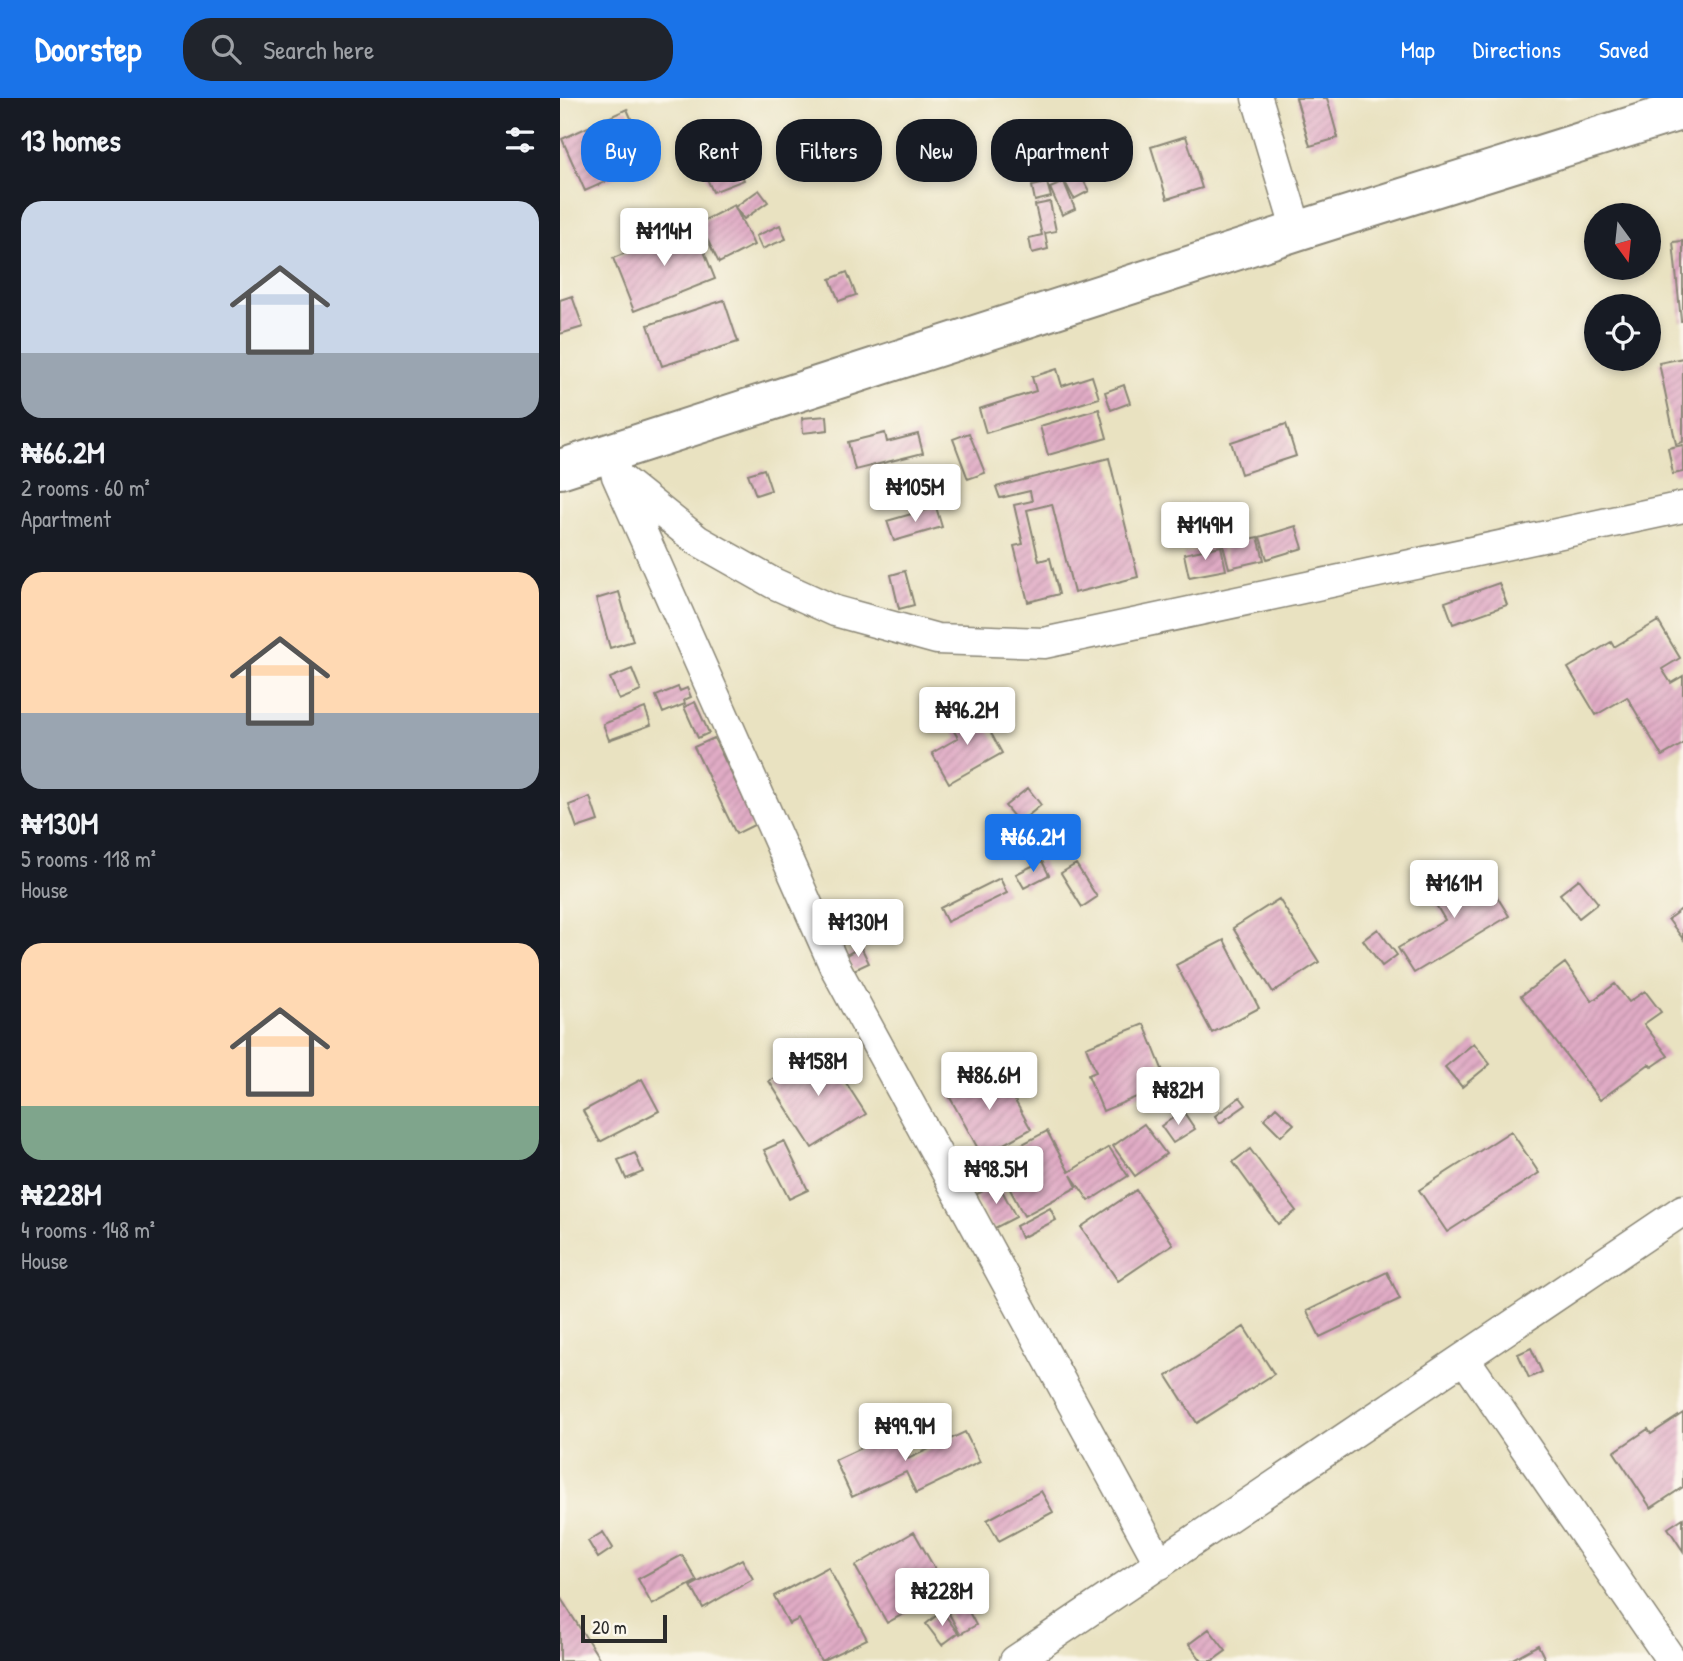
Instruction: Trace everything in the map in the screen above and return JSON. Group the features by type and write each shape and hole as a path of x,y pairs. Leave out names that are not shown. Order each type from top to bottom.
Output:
{"street":[{"path":"1257,98 1297,231"},
{"path":"560,469 614,464 1297,231 1683,110"},
{"path":"614,464 697,540 773,583 835,611 937,639 1044,643 1683,507"},
{"path":"614,464 835,967 1160,1563"},
{"path":"1015,1661 1683,1210"},
{"path":"1464,1358 1672,1661"}],"building":[{"path":"1296,98 1327,98 1338,138 1310,146"},
{"path":"627,109 631,119 605,119"},
{"path":"581,130 581,182 562,139"},
{"path":"1186,136 1202,188 1167,199 1151,147"},
{"path":"581,182 605,182 585,191"},
{"path":"708,182 739,182 713,192"},
{"path":"1064,182 1075,209 1062,215 1050,188"},
{"path":"1065,182 1084,182 1089,191 1074,199"},
{"path":"1047,183 1051,197 1035,201 1032,186"},
{"path":"759,190 768,202 744,219 735,207"},
{"path":"1050,202 1056,231 1045,233 1048,249 1032,253 1029,238 1042,235 1035,205"},
{"path":"734,205 754,245 719,263 699,223"},
{"path":"780,225 786,239 762,249 756,236"},
{"path":"694,226 715,279 634,311 613,258"},
{"path":"1683,241 1683,321 1681,321 1673,242"},
{"path":"847,272 856,295 839,301 830,279"},
{"path":"572,296 583,327 560,334 560,300"},
{"path":"724,300 738,342 662,366 648,325"},
{"path":"1683,358 1683,442 1676,444 1661,371 1661,363"},
{"path":"1057,369 1062,386 1092,376 1099,398 986,433 979,409 1036,391 1032,377"},
{"path":"1124,385 1130,403 1111,410 1105,392"},
{"path":"1099,409 1107,438 1048,455 1040,426"},
{"path":"827,416 828,430 803,433 802,418"},
{"path":"1286,424 1296,456 1241,474 1231,442"},
{"path":"885,433 887,442 918,434 923,453 855,470 848,442"},
{"path":"969,433 985,473 968,479 953,439"},
{"path":"1683,445 1683,472 1673,474 1668,448"},
{"path":"1109,458 1138,577 1074,593 1052,504 1027,510 1039,561 1050,558 1059,594 1028,602 1014,546 1023,544 1014,505 1032,501 1030,491 1000,498 996,487"},
{"path":"764,469 771,490 756,495 748,474"},
{"path":"936,507 942,527 894,541 887,521"},
{"path":"1296,526 1303,548 1267,559 1260,537"},
{"path":"1258,537 1264,560 1229,568 1223,545"},
{"path":"1221,546 1226,570 1189,577 1184,554"},
{"path":"905,571 914,605 899,609 891,575"},
{"path":"1499,583 1507,605 1453,624 1445,602"},
{"path":"619,592 633,641 610,648 596,599"},
{"path":"1658,621 1680,658 1662,669 1671,683 1683,676 1683,744 1662,756 1627,697 1596,715 1568,668 1611,642 1614,647"},
{"path":"632,669 641,691 619,700 610,678"},
{"path":"678,687 680,691 687,688 691,697 684,700 685,704 663,713 656,696"},
{"path":"695,702 709,733 698,738 684,707"},
{"path":"645,708 651,725 609,740 603,724"},
{"path":"977,708 1002,753 949,783 932,753 958,738 949,723"},
{"path":"714,738 756,824 736,834 694,747"},
{"path":"1028,788 1041,805 1019,823 1005,806"},
{"path":"590,797 598,821 577,828 569,805"},
{"path":"1042,861 1049,875 1024,888 1016,874"},
{"path":"1076,864 1097,897 1082,907 1061,873"},
{"path":"1460,870 1473,893 1489,884 1509,916 1414,973 1398,948 1445,920 1427,890"},
{"path":"1000,878 1007,893 947,922 940,908"},
{"path":"1579,879 1598,903 1579,918 1560,894"},
{"path":"1279,899 1319,962 1273,992 1233,928"},
{"path":"1683,908 1683,939 1668,919"},
{"path":"1378,929 1397,955 1382,966 1363,940"},
{"path":"1224,940 1259,1008 1212,1033 1176,965"},
{"path":"861,947 869,963 854,970 846,955"},
{"path":"1565,963 1592,1001 1615,984 1629,1002 1645,991 1661,1012 1644,1024 1668,1056 1652,1067 1649,1064 1600,1100 1521,996"},
{"path":"1144,1024 1168,1084 1103,1111 1088,1075 1096,1072 1086,1047"},
{"path":"1474,1043 1490,1064 1462,1087 1445,1067"},
{"path":"823,1047 866,1114 812,1148 769,1081"},
{"path":"996,1067 1031,1129 982,1156 948,1094"},
{"path":"642,1079 659,1111 600,1142 583,1111"},
{"path":"1240,1097 1246,1105 1220,1123 1215,1116"},
{"path":"1276,1107 1294,1124 1281,1136 1264,1119"},
{"path":"1183,1111 1195,1129 1173,1143 1161,1126"},
{"path":"1144,1124 1166,1154 1135,1176 1113,1146"},
{"path":"1047,1131 1069,1172 1109,1147 1128,1176 1089,1201 1071,1175 1077,1187 1024,1216 994,1159"},
{"path":"1511,1131 1539,1173 1447,1232 1419,1190"},
{"path":"784,1141 808,1190 789,1199 764,1150"},
{"path":"1250,1149 1296,1211 1278,1224 1233,1162"},
{"path":"635,1153 643,1172 626,1179 618,1160"},
{"path":"998,1183 1016,1217 993,1229 975,1195"},
{"path":"1136,1190 1173,1244 1118,1281 1081,1227"},
{"path":"1050,1208 1056,1220 1021,1238 1016,1226"},
{"path":"1387,1272 1400,1299 1320,1337 1307,1311"},
{"path":"1244,1327 1274,1374 1197,1423 1167,1376"},
{"path":"1531,1348 1542,1372 1529,1378 1518,1354"},
{"path":"1683,1413 1683,1487 1651,1508 1614,1452 1648,1429 1651,1434"},
{"path":"895,1432 908,1459 965,1432 980,1462 916,1493 906,1472 852,1497 835,1460"},
{"path":"1041,1491 1053,1512 999,1541 987,1520"},
{"path":"1683,1518 1683,1551 1668,1528"},
{"path":"603,1532 613,1548 598,1558 588,1541"},
{"path":"914,1532 947,1590 887,1623 855,1566"},
{"path":"682,1555 697,1581 652,1605 638,1579"},
{"path":"742,1559 753,1579 703,1608 691,1586"},
{"path":"828,1567 867,1639 821,1661 799,1619 789,1624 774,1596"},
{"path":"560,1597 601,1661 560,1661"},
{"path":"963,1601 976,1625 960,1634 947,1610"},
{"path":"942,1611 958,1633 942,1645 926,1624"},
{"path":"1209,1629 1226,1651 1212,1661 1202,1661 1189,1644"},
{"path":"1538,1645 1546,1661 1509,1661"}]}
